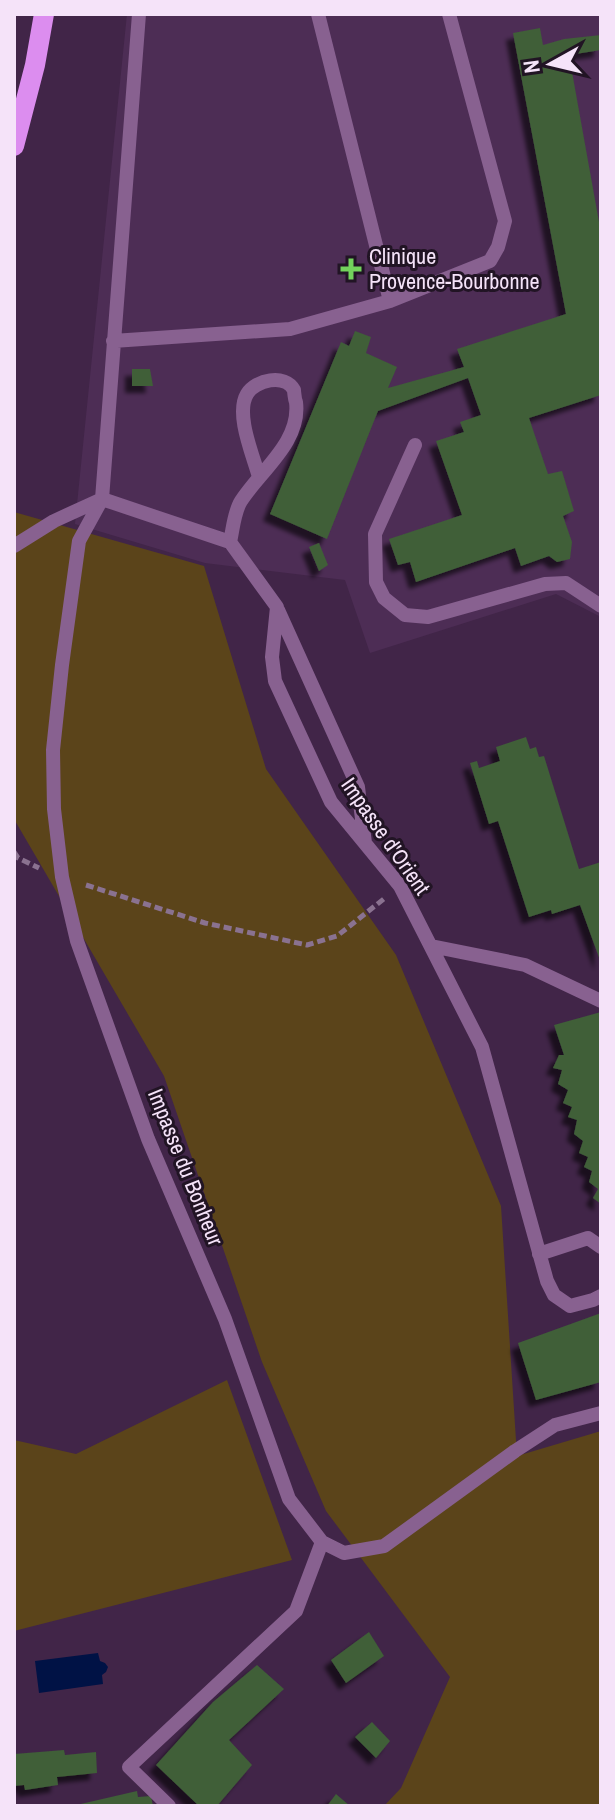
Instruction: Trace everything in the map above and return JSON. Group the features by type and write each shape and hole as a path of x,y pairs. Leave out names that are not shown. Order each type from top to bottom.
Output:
{"main road":[{"path":"14,146 35,65 44,14"}],"lane":[{"path":"102,499 139,14"},
{"path":"318,14 390,301"},
{"path":"113,341 290,329 390,301 490,261 498,247 505,221 449,14"},
{"path":"230,542 238,504 286,445 297,415 294,390 287,382 271,380 256,384 246,395 243,413 246,434 259,477"},
{"path":"415,445 375,534 376,582 384,598 405,615 428,617 545,584 566,583 601,606"},
{"path":"14,546 54,521 102,499 230,542 277,607 358,787 365,844"},
{"name":"Impasse du Bonheur","path":"102,499 79,541 53,750 54,809 62,877 77,941 148,1139 225,1319 289,1499 322,1542"},
{"name":"Impasse d'Orient","path":"277,607 272,657 275,681 331,802 400,886 482,1047 547,1281 554,1295 570,1306 601,1296"},
{"path":"431,946 525,965 601,1001"},
{"path":"539,1254 588,1238 601,1247"},
{"path":"169,1806 129,1767 296,1611 322,1542 344,1553 384,1546 555,1425 601,1413"}],"path":[{"path":"14,852 18,858 62,877 205,923 307,945 337,936 400,886"}],"shaded area":[{"name":"Clinique Provence-Bourbonne","path":"127,14 601,14 601,617 556,594 370,653 345,580 205,563 75,524"},
{"path":"14,512 204,566 266,769 396,955 501,1206 517,1456 601,1431 601,1806 384,1806 401,1788 450,1677 326,1511 262,1362 164,1076 14,819"},
{"path":"227,1380 292,1560 14,1631 14,1440 76,1454"},
{"path":"98,1653 100,1661 108,1667 102,1675 103,1684 39,1693 35,1661"}],"building":[{"path":"540,28 543,45 601,35 601,50 569,55 601,233 601,395 529,418 548,474 562,471 574,511 563,516 572,542 570,559 557,562 549,556 521,566 515,548 416,582 410,562 398,565 389,539 462,515 436,441 464,432 460,422 481,415 468,378 378,411 327,539 270,514 341,342 349,346 355,331 371,337 366,353 397,367 388,388 464,367 457,349 566,314 513,33"},
{"path":"132,369 150,369 153,386 132,386"},
{"path":"319,543 328,565 319,571 309,547"},
{"path":"526,737 530,749 536,747 539,757 544,756 579,869 601,862 601,963 580,905 529,917 498,821 489,824 470,763 477,761 479,768 500,761 496,747"},
{"path":"601,1012 601,1204 593,1198 598,1189 589,1182 592,1171 584,1167 588,1157 579,1153 583,1141 574,1134 577,1120 568,1117 572,1107 563,1103 568,1090 558,1084 562,1070 553,1068 559,1055 564,1055 554,1025"},
{"path":"601,1313 601,1382 536,1400 518,1343"},
{"path":"369,1632 384,1656 346,1683 331,1660"},
{"path":"257,1665 284,1689 229,1740 252,1765 217,1806 199,1806 156,1765 213,1702"},
{"path":"372,1722 390,1741 376,1758 355,1737"},
{"path":"64,1750 65,1755 96,1752 97,1773 57,1777 58,1785 25,1790 24,1785 14,1786 14,1754"},
{"path":"137,1791 138,1797 151,1796 153,1806 72,1806"},
{"path":"336,1794 350,1806 327,1806"}],"place":[{"name":"Clinique Provence-Bourbonne","path":"351,269"}]}
